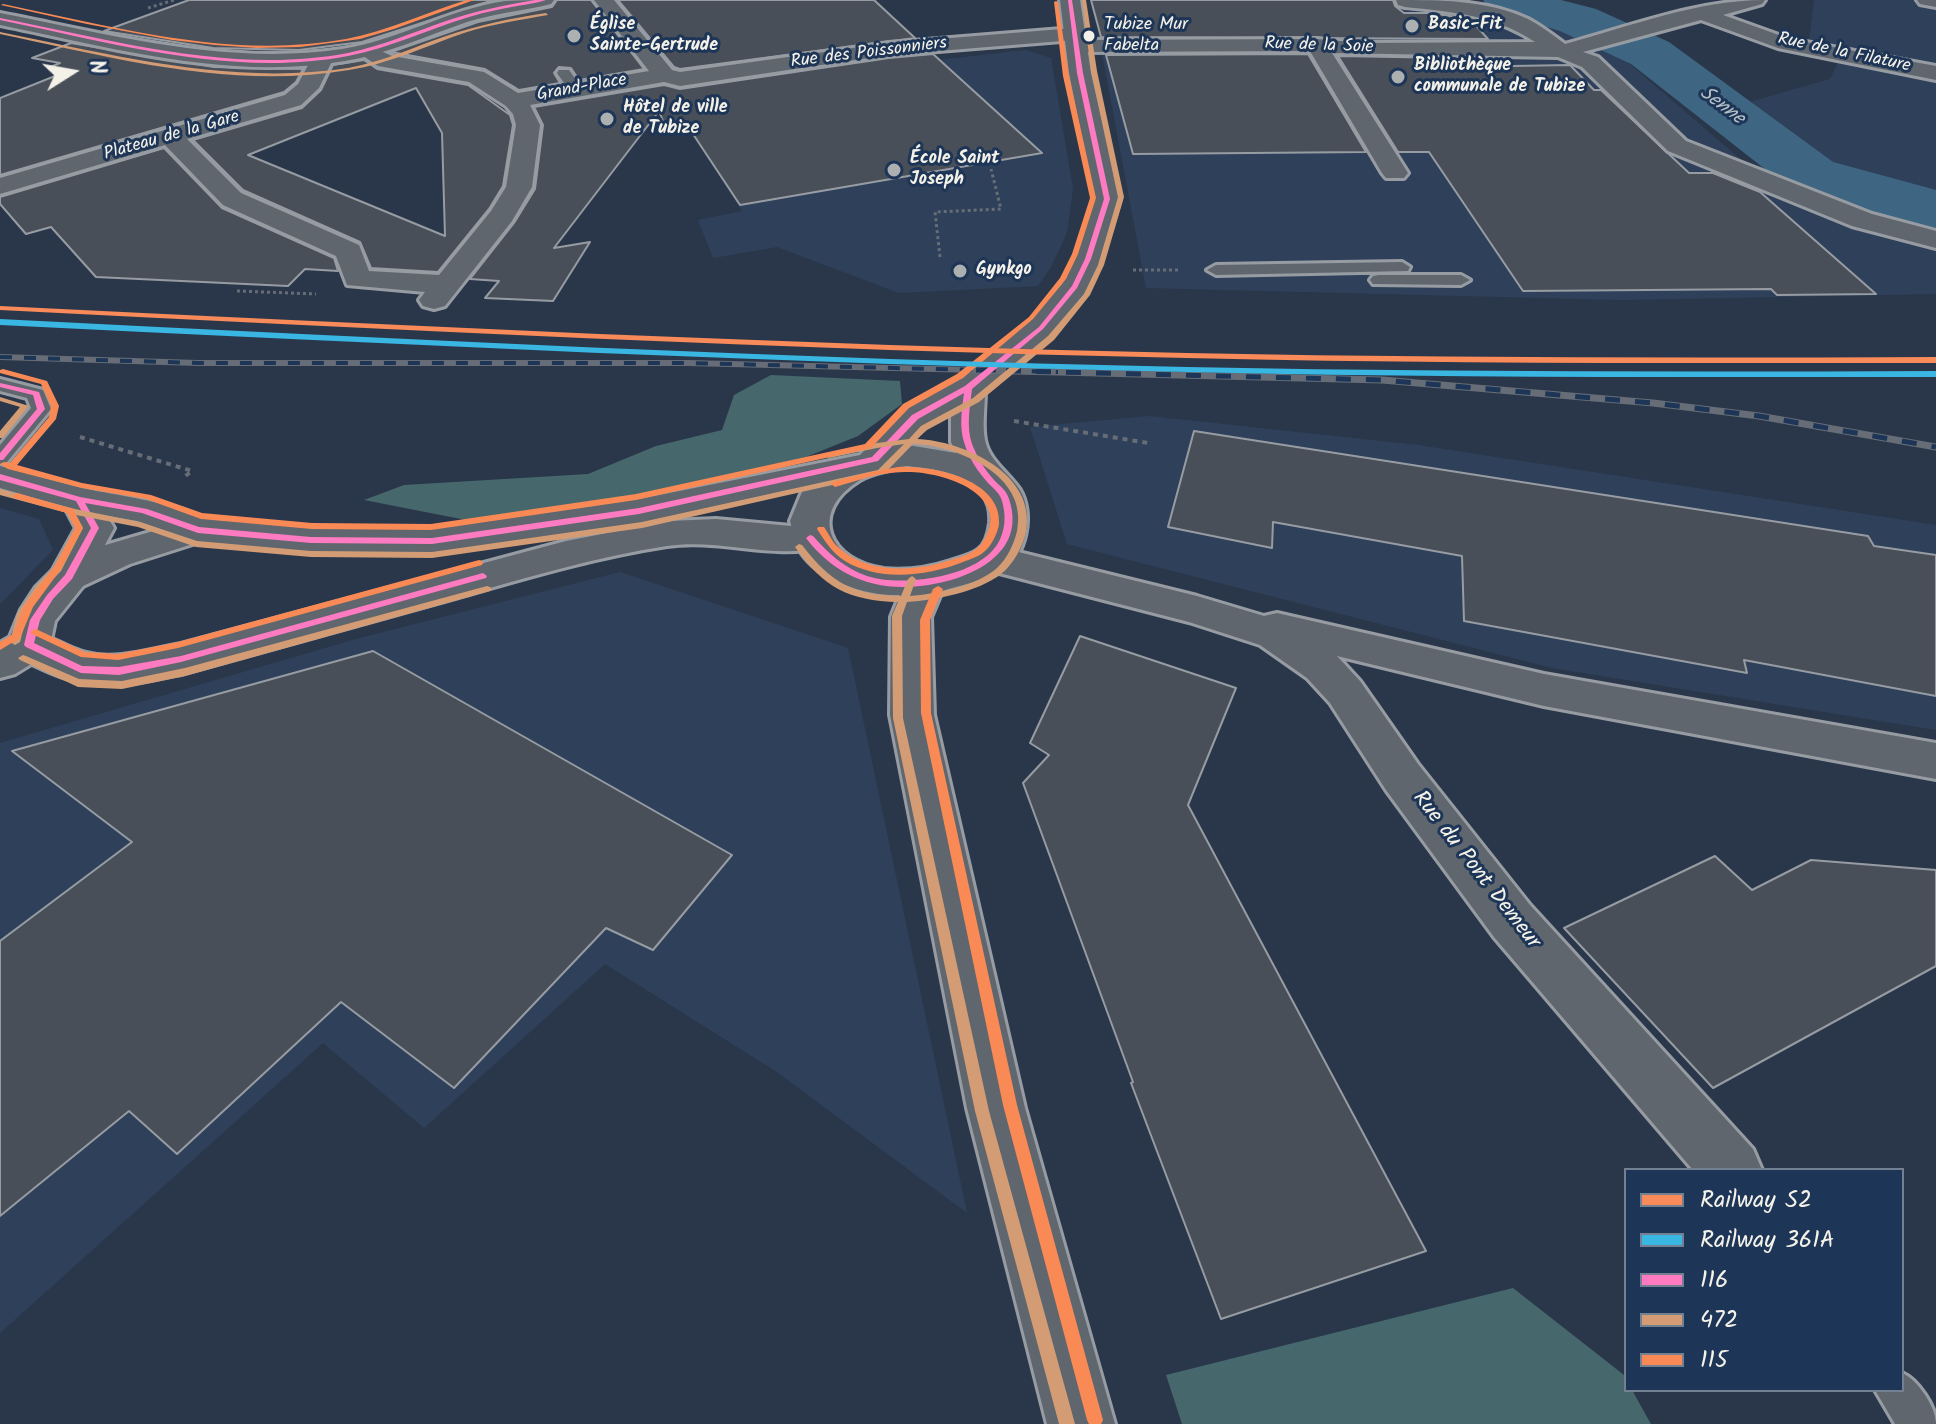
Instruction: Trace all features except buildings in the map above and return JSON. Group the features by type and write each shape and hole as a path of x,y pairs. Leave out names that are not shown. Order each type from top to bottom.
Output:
{"street":[{"name":"Grand-Place","path":"0,19 222,60 256,63 322,59 367,51 459,18 544,0"},
{"name":"Grand-Place","path":"604,0 664,75"},
{"path":"968,388 968,442 986,476 1004,495 1011,516 1005,539 994,559 959,576 925,584 887,584 852,575 825,559 810,538 808,517 816,496 833,478 866,462 915,417 968,388 1041,328 1075,287 1083,271 1107,199 1070,0"},
{"name":"Rue de la Filature","path":"1663,0 1785,44 1936,73"},
{"path":"1562,51 1755,0"},
{"path":"1927,0 1936,1"},
{"name":"Rue de la Soie","path":"1405,1 1478,9 1519,22 1562,51 1590,62 1677,146 1862,220 1936,240"},
{"name":"Rue des Poissonniers","path":"664,75 680,79 889,49 1075,40"},
{"name":"Rue de la Soie","path":"1075,40 1317,45 1363,49 1526,48 1562,51"},
{"path":"1317,45 1395,173"},
{"name":"Grand-Place","path":"367,51 386,61 476,77 514,101 570,82 664,75"},
{"name":"Plateau de la Gare","path":"0,186 293,100 308,88 322,59"},
{"path":"171,137 232,199 349,251 357,279 440,292 502,215 519,187 528,125 524,113 514,101"},
{"path":"0,477 79,499 144,511 198,530 311,540 432,541 639,511 905,455 935,457 963,464 986,476"},
{"path":"79,499 95,528 69,577 50,597 14,654 81,669 119,671 181,659 566,554 669,533 716,531 772,538 810,538"},
{"path":"69,577 116,555 198,530"},
{"name":"Rue du Pont Demeur","path":"994,559 1197,610 1357,644 1544,690 1936,761"},
{"path":"925,584 911,617 912,715 996,1108 1081,1424"},
{"name":"Rue du Pont Demeur","path":"1197,610 1275,635 1322,667 1345,692 1402,777 1512,921 1730,1168"}],"lane":[{"path":"1216,270 1402,267"},
{"path":"1280,280 1461,280"},
{"path":"0,385 36,394 41,409 0,458"},
{"path":"1896,1392 1920,1424"}],"path":[{"path":"940,257 935,212 1001,209 991,169"},
{"path":"1083,271 1216,270"},
{"path":"967,425 1009,420 1148,443"}],"shaded area":[{"path":"1092,0 1461,0 1520,12 1618,54 1744,162 1936,214 1936,294 1622,300 1146,288"},
{"path":"1814,0 1936,0 1936,194 1842,175 1746,103 1830,79 1838,63 1809,41"},
{"name":"École Saint Joseph","path":"1025,50 1051,58 1073,189 1067,233 1038,286 899,293 777,247 713,258 698,220 742,211 690,129 655,132 651,120 860,69"},
{"path":"1149,416 1418,445 1936,525 1936,730 1552,668 1067,544 1030,427"},
{"path":"0,508 39,519 53,550 0,604"},
{"path":"620,572 848,648 967,1213 777,1072 605,964 424,1128 323,1043 0,1333 0,743 356,639"}],"green space":[{"path":"771,375 900,381 902,404 858,436 806,457 594,510 466,520 364,500 404,485 588,474 656,446 722,430 734,395"},
{"path":"1513,1288 1624,1375 1624,1392 1633,1392 1651,1424 1182,1424 1166,1375"}],"waterway":[{"name":"Senne","path":"1507,0 1578,20 1650,53 1811,175 1936,210"}],"railway":[{"path":"0,357 198,363 688,363 994,370"},
{"path":"976,370 994,370"},
{"path":"994,370 1058,372"},
{"path":"994,370 1382,380 1653,403 1759,416 1936,447"}],"rail line":[{"name":"S2","path":"0,308 674,340 1079,353 1508,360 1936,360"},
{"name":"361A","path":"0,322 674,354 1079,367 1508,374 1936,374"}],"transit line":[{"name":"115","path":"3,5 129,31 215,44 300,46 360,37 472,0"},
{"name":"116","path":"0,19 128,45 214,58 301,60 359,52 470,15 544,0"},
{"name":"116","path":"0,477 79,499 144,511 198,530 311,540 432,541 639,511 875,459 915,417 968,388 1041,328 1075,287 1088,259 1107,199 1080,73 1070,0"},
{"name":"472","path":"0,492 140,525 196,544 311,554 432,555 642,525 881,472 924,428 976,400 1051,338 1087,295 1101,265 1121,197 1094,71 1084,0"},
{"name":"115","path":"4,464 82,485 148,497 201,516 312,526 431,527 636,497 868,446 906,406 960,376 1031,318 1063,279 1075,254 1093,198 1066,76 1056,2"},
{"name":"472","path":"0,33 173,67 260,75 304,74 363,66 473,29 546,14"},
{"name":"116","path":"810,538 842,568 867,579 895,584 947,578 983,562 997,551 1006,536 1009,519 1005,498 983,471 970,448 965,429 966,408 968,388 1017,348"},
{"name":"115","path":"3,371 44,383 55,406 53,417 11,467"},
{"name":"116","path":"0,385 36,394 41,409 0,458"},
{"name":"472","path":"0,399 25,406 0,436"},
{"name":"472","path":"799,547 832,582 867,596 905,599 943,594 989,577 1004,566 1019,543 1024,521 1020,500 1008,482 992,467 971,455 948,446 913,441 829,456"},
{"name":"115","path":"821,529 833,547 848,559 862,566 894,572 943,566 979,552 994,529 995,513 988,499 976,488 941,474 898,469 835,484"},
{"name":"116","path":"23,483 79,499 95,528 69,577 50,597 35,620 29,645"},
{"name":"115","path":"0,647 17,636 24,614 58,567 79,528 70,511 17,496"},
{"name":"472","path":"15,642 22,614 39,588 58,569 79,528 70,511 19,496"},
{"name":"115","path":"35,632 84,655 118,657 178,645 479,563"},
{"name":"116","path":"29,645 81,669 119,671 181,659 483,576"},
{"name":"472","path":"912,579 897,616 898,718 982,1111 1067,1424"},
{"name":"472","path":"23,658 78,683 122,685 185,672 487,589"},
{"name":"115","path":"938,589 925,620 926,713 1010,1105 1095,1420"}],"place":[{"name":"Basic-Fit","path":"1412,26"},
{"name":"Église Sainte-Gertrude","path":"574,36"},
{"name":"Tubize Mur Fabelta","path":"1089,36"},
{"name":"Bibliothèque communale de Tubize","path":"1398,77"},
{"name":"Hôtel de ville de Tubize","path":"607,119"},
{"name":"École Saint Joseph","path":"894,170"},
{"name":"Gynkgo","path":"960,271"}]}
